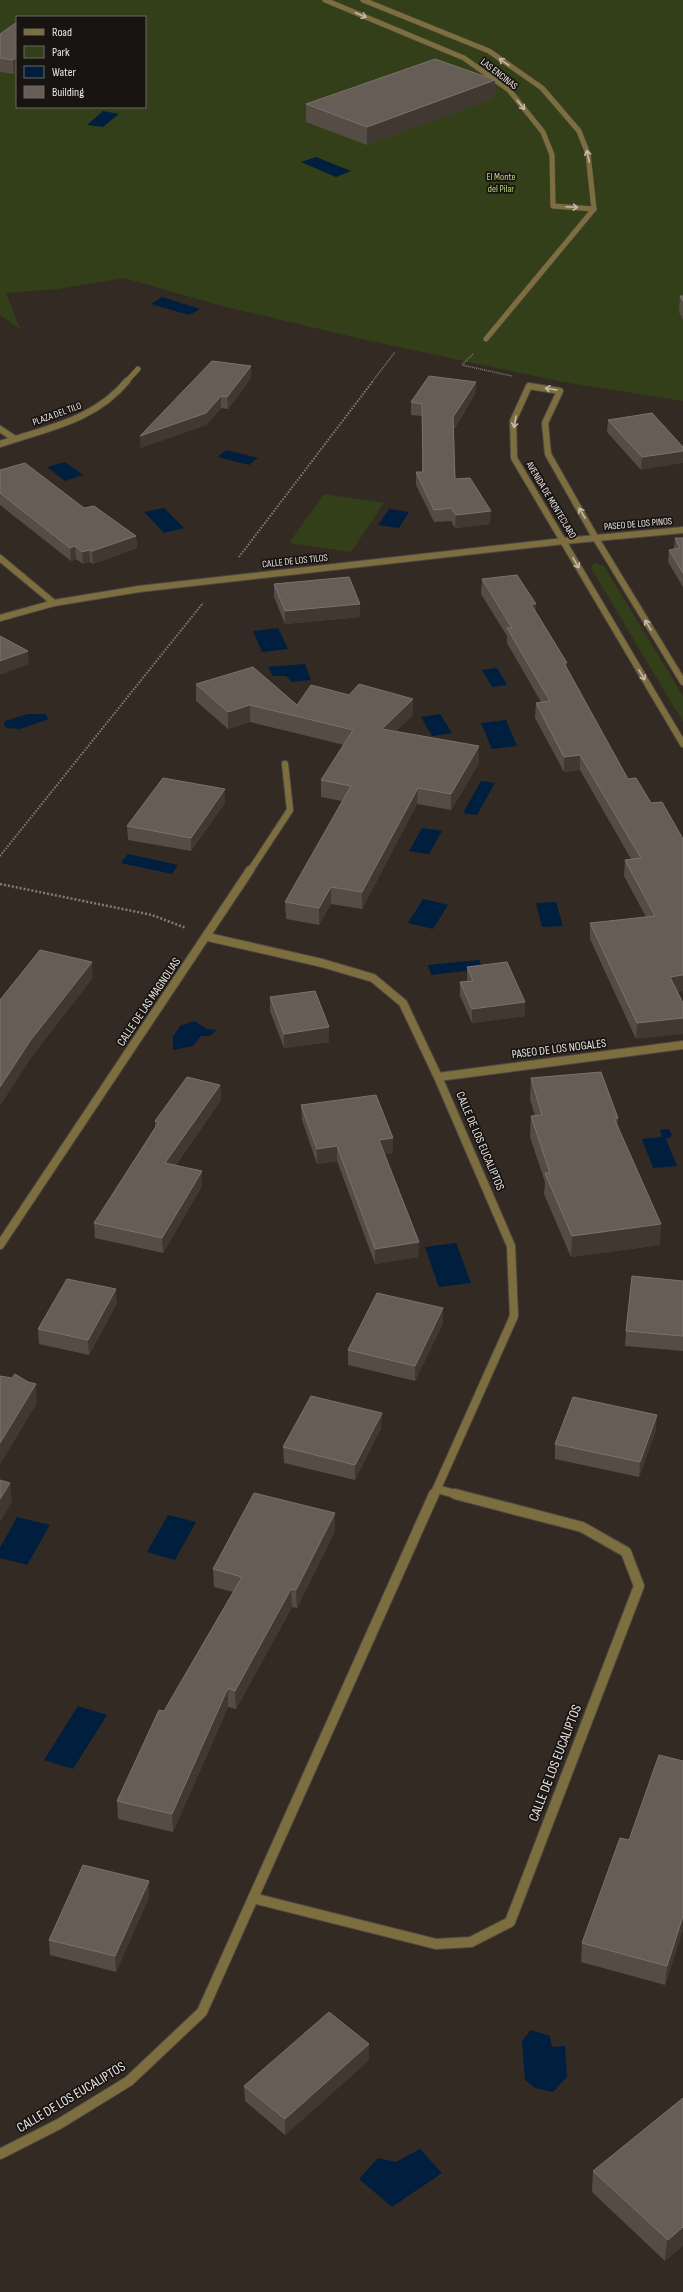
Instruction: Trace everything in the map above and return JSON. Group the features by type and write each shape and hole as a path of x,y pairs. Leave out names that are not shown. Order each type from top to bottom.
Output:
{"street":[{"name":"LAS ENCINAS","path":"325,0 464,58 509,90 543,132 548,144 552,155 553,206 594,208 588,154 579,131 542,88 489,51 363,0"},
{"path":"486,339 594,208"},
{"name":"PLAZA DEL TILO","path":"0,444 85,416 114,397 138,369"},
{"name":"AVENIDA DE MONTECLARO","path":"683,682 595,537 548,454 545,423 560,391 528,386 513,421 514,458 683,744"},
{"path":"0,429 15,439"},
{"name":"PASEO DE LOS PINOS","path":"595,537 683,530"},
{"name":"CALLE DE LOS TILOS","path":"0,618 54,603 139,589 595,537"},
{"path":"0,558 54,603"},
{"name":"CALLE DE LAS MAGNOLIAS","path":"0,1245 208,937 290,810 285,764"},
{"name":"CALLE DE LOS EUCALIPTOS","path":"0,2154 59,2124 129,2082 202,2012 514,1316 511,1246 438,1077 403,1003 373,978 322,962 208,937"},
{"name":"PASEO DE LOS NOGALES","path":"438,1077 683,1045"},
{"name":"CALLE DE LOS EUCALIPTOS","path":"253,1898 436,1944 471,1942 510,1922 638,1586 626,1552 582,1527 437,1488"}],"path":[{"path":"486,339 462,365 530,380 528,386"},
{"path":"0,884 152,915 208,937"}],"green space":[{"name":"El Monte del Pilar","path":"0,0 683,0 683,401 563,382 366,340 222,306 124,278 58,289 6,293 20,329 0,315"},
{"path":"324,494 384,503 351,552 289,543"},
{"path":"594,563 604,566 683,696 683,722 591,568"}],"water":[{"path":"103,111 119,114 103,127 87,125"},
{"path":"316,157 351,171 336,177 301,162"},
{"path":"162,297 200,309 189,315 151,304"},
{"path":"226,450 258,458 249,465 218,457"},
{"path":"65,462 83,475 65,481 47,467"},
{"path":"164,508 184,528 164,533 144,512"},
{"path":"389,509 409,512 399,528 378,525"},
{"path":"278,628 288,649 262,652 253,631"},
{"path":"305,664 311,680 292,682 286,676 273,676 268,667"},
{"path":"497,668 507,685 492,687 482,670"},
{"path":"28,714 45,714 49,719 20,729 7,728 4,725 5,721"},
{"path":"440,714 452,733 432,736 421,717"},
{"path":"506,720 517,746 492,749 481,723"},
{"path":"481,781 495,783 477,815 463,813"},
{"path":"422,828 442,831 429,854 409,851"},
{"path":"128,854 178,865 172,874 121,863"},
{"path":"423,899 448,905 433,929 408,923"},
{"path":"556,902 563,926 542,927 536,903"},
{"path":"479,960 483,969 431,975 428,965"},
{"path":"194,1021 207,1029 217,1030 210,1036 201,1036 193,1046 173,1050 173,1037 180,1026"},
{"path":"669,1129 672,1136 666,1139 677,1166 653,1168 642,1139 662,1137 660,1130"},
{"path":"456,1243 471,1283 439,1287 425,1247"},
{"path":"168,1515 196,1522 175,1560 147,1552"},
{"path":"17,1517 50,1525 27,1565 0,1558 0,1548"},
{"path":"78,1706 107,1715 73,1769 44,1760"},
{"path":"531,2030 550,2036 552,2047 565,2046 567,2077 553,2092 535,2088 525,2080 522,2041"},
{"path":"420,2149 442,2173 392,2207 359,2179 378,2158 396,2162"}],"building":[{"path":"16,23 16,58 13,60 0,58 0,34"},
{"path":"435,59 495,80 367,127 306,104"},
{"path":"212,361 251,366 227,397 221,396 206,413 140,436"},
{"path":"429,376 476,382 453,417 455,479 470,478 491,511 456,515 451,508 434,510 416,472 423,472 422,404 411,402"},
{"path":"652,413 683,447 683,451 642,457 608,420"},
{"path":"25,463 84,508 94,506 136,536 92,551 89,550 82,552 75,546 70,548 0,493 0,470"},
{"path":"675,538 683,538 683,573 669,550 680,548"},
{"path":"517,575 536,604 531,604 567,663 564,663 628,779 636,778 651,803 662,802 683,839 683,975 670,977 683,1003 683,1018 637,1023 590,923 655,916 625,860 641,858 580,755 564,757 536,703 550,701 507,628 512,628 482,579"},
{"path":"349,577 360,604 285,611 274,584"},
{"path":"0,636 28,651 0,661"},
{"path":"253,667 297,705 311,685 349,695 359,684 413,699 382,729 479,746 451,794 418,788 362,892 331,887 319,908 285,902 351,786 321,780 353,730 250,705 228,712 196,684"},
{"path":"163,778 225,789 191,838 127,826"},
{"path":"40,950 92,962 30,1041 0,1087 0,1000"},
{"path":"507,962 525,1002 472,1009 460,982 473,981 467,967"},
{"path":"315,991 329,1027 284,1034 270,997"},
{"path":"601,1072 618,1118 614,1118 661,1224 572,1236 545,1173 550,1173 531,1116 542,1115 531,1078"},
{"path":"187,1077 220,1085 165,1163 202,1171 162,1238 94,1223 159,1122 155,1121"},
{"path":"376,1095 393,1138 379,1140 419,1242 375,1249 337,1146 317,1149 301,1105"},
{"path":"632,1276 683,1281 683,1336 626,1331"},
{"path":"67,1279 116,1289 88,1340 38,1329"},
{"path":"377,1293 443,1308 415,1366 348,1350"},
{"path":"15,1374 28,1382 36,1384 0,1443 0,1376 12,1378"},
{"path":"311,1396 382,1413 355,1465 283,1447"},
{"path":"573,1397 657,1415 640,1462 555,1444"},
{"path":"0,1480 10,1483 0,1499"},
{"path":"254,1493 335,1513 296,1590 291,1589 235,1691 228,1688 172,1814 117,1801 159,1710 164,1711 242,1577 213,1569"},
{"path":"659,1755 683,1761 683,1916 667,1966 582,1943 620,1838 629,1840"},
{"path":"83,1865 149,1881 115,1956 49,1940"},
{"path":"329,2012 369,2044 285,2119 244,2086"},
{"path":"683,2098 683,2227 668,2240 593,2171"}]}
